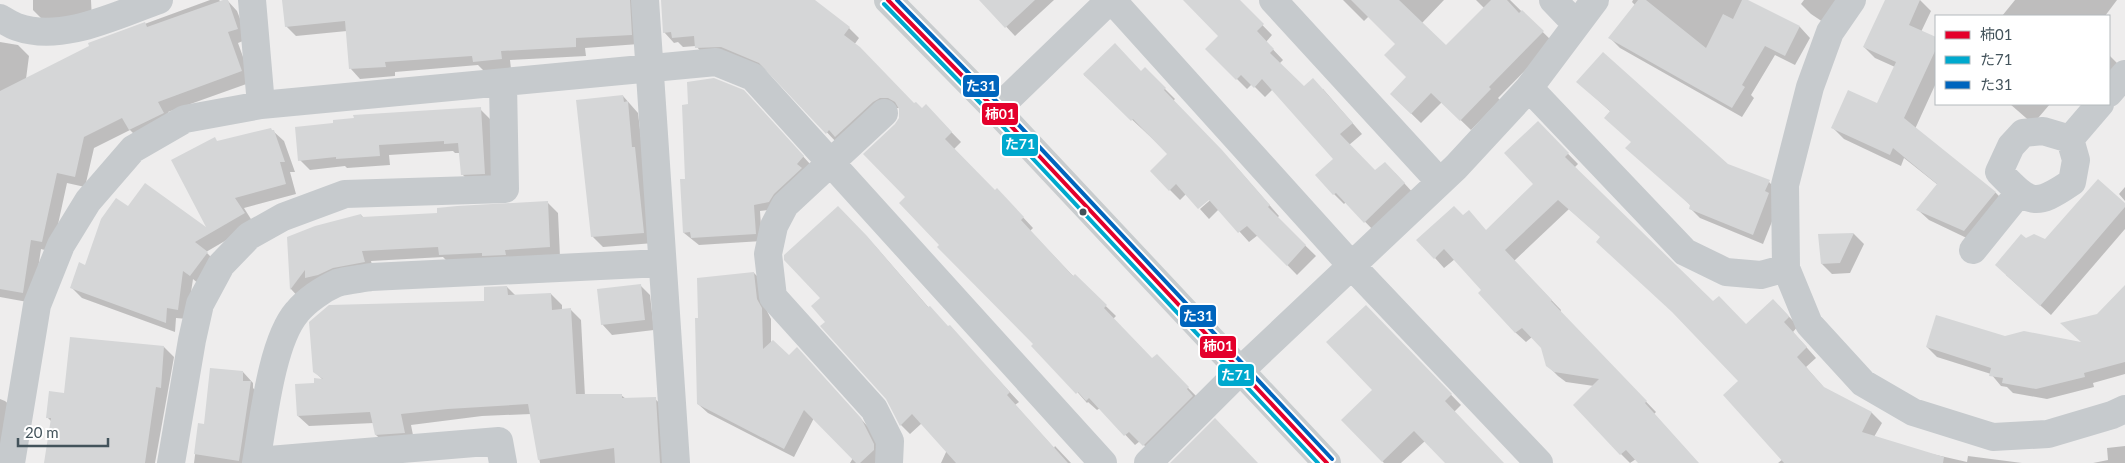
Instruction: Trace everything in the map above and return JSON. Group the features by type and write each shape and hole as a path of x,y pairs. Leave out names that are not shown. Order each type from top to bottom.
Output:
{"street":[{"path":"0,18 16,27 48,32 75,29 159,0"},
{"path":"252,0 261,105"},
{"path":"645,0 676,463"},
{"path":"888,0 996,110 1327,463"},
{"path":"996,110 1111,0 1352,266 1539,463"},
{"path":"1273,0 1440,182"},
{"path":"1553,0 1576,24"},
{"path":"1148,463 1241,370 1440,182 1529,88 1595,0"},
{"path":"1852,0 1830,32 1810,87 1785,186 1786,268 1809,324 1863,383 1913,412 1993,437 2048,434 2112,415 2125,409"},
{"path":"11,463 37,305 61,245 88,201 132,150 186,120 261,105 503,84 716,62 753,77 1103,463"},
{"path":"2110,92 2125,74"},
{"path":"171,463 200,304 221,265 249,236 283,217 345,194 505,189 503,84"},
{"path":"1529,88 1685,252 1726,272 1761,275 1786,268"},
{"path":"2070,139 2099,105"},
{"path":"884,113 830,161 785,205 774,226 768,254 773,297 874,409 890,440 889,463"},
{"path":"2043,130 2070,139 2076,160 2072,182 2050,197 2030,200 2019,193 1999,172 2011,146 2023,133 2043,130"},
{"path":"1973,250 2019,193"},
{"path":"503,463 499,441 256,462 274,366 286,332 296,313 315,296 337,283 370,277 662,263"}],"building":[{"path":"223,0 228,0 238,29 228,32 242,71 158,102 164,113 129,130 122,118 84,137 75,177 57,173 42,242 31,240 23,293 0,289 0,91 89,46 88,43 145,22 147,27"},
{"path":"282,0 630,0 632,35 576,38 576,47 501,51 502,59 473,62 472,56 385,62 386,67 349,69 345,21 285,27"},
{"path":"661,0 815,0 850,27 844,35 860,47 914,103 916,102 922,108 926,104 952,132 945,139 995,190 997,188 1024,217 1021,220 1073,276 1075,274 1107,305 1104,308 1152,358 1157,354 1189,387 1187,389 1193,396 1143,446 1129,432 1124,436 1089,398 1086,401 1078,392 1076,394 1031,346 1033,344 937,247 939,245 899,203 905,197 863,154 899,118 899,109 895,102 888,98 880,98 873,102 835,137 829,130 826,134 759,63 721,47 695,48 694,36 672,38 671,32 663,33"},
{"path":"979,0 1035,0 1005,28"},
{"path":"1183,0 1240,0 1264,24 1257,31 1274,49 1270,53 1304,86 1313,78 1353,123 1340,134 1375,170 1385,162 1405,183 1364,223 1336,193 1333,195 1315,175 1333,159 1262,79 1254,88 1241,75 1236,80 1205,49 1218,36"},
{"path":"1351,0 1399,0 1446,45 1491,0 1507,0 1519,13 1522,10 1544,31 1489,87 1491,89 1460,121 1431,93 1411,114 1390,94 1406,77 1384,55 1395,44"},
{"path":"1638,0 1646,0 1706,48 1723,14 1733,19 1742,0 1748,0 1800,26 1785,56 1765,46 1742,85 1745,87 1732,108 1608,38"},
{"path":"1885,0 1920,0 1909,25 1935,37 1935,51 1904,118 1996,192 1964,231 1916,210 1937,184 1893,148 1890,155 1831,128 1848,90 1877,103 1896,62 1863,47"},
{"path":"1115,43 1141,71 1145,67 1166,88 1164,90 1222,150 1270,205 1268,207 1306,245 1287,266 1247,226 1238,233 1209,200 1198,209 1176,184 1169,191 1150,171 1167,154 1133,119 1131,121 1083,74"},
{"path":"1603,52 1728,164 1770,180 1765,191 1769,193 1753,235 1689,209 1690,205 1625,148 1631,142 1604,118 1610,111 1576,82"},
{"path":"714,78 744,90 804,156 797,164 802,168 774,194 769,202 754,205 756,234 691,238 690,232 683,233 680,179 685,179 682,105 688,104 687,82"},
{"path":"623,95 624,102 628,101 632,147 635,147 644,233 591,237 576,100"},
{"path":"481,107 485,174 461,175 458,143 444,144 444,141 379,145 380,156 336,159 336,157 298,161 295,127 333,123 333,120 354,118 353,115"},
{"path":"1538,121 1569,153 1565,157 1713,301 1719,296 1746,324 1773,299 1789,317 1784,322 1807,347 1797,357 1824,387 1872,412 1862,432 1944,457 1943,463 1784,463 1723,395 1738,381 1672,312 1596,242 1600,237 1558,200 1505,250 1647,401 1645,403 1699,463 1638,463 1626,450 1620,455 1573,405 1599,379 1554,372 1546,366 1541,348 1522,328 1515,333 1478,293 1481,290 1444,249 1434,259 1416,240 1454,206 1463,215 1469,210 1486,230 1533,184 1504,153"},
{"path":"271,128 274,130 285,162 280,162 286,184 235,198 245,213 195,242 208,252 190,276 183,271 178,310 167,308 166,323 70,288 79,262 85,265 101,219 116,198 128,206 145,183 206,227 171,160 215,137 217,141"},
{"path":"2098,179 2125,203 2125,207 2040,306 1995,265 2021,234 2026,238 2034,234 2045,239"},
{"path":"548,201 550,247 505,250 506,255 482,256 482,253 439,255 438,247 362,251 365,262 333,268 318,275 305,278 305,270 290,290 287,237 315,226 361,214 362,217 437,213 437,208"},
{"path":"838,206 867,236 928,307 930,306 948,326 950,325 1010,392 1007,395 1068,463 956,463 912,414 900,426 886,399 820,326 825,322 811,306 820,298 784,260 784,255"},
{"path":"1854,233 1840,263 1821,264 1818,234"},
{"path":"754,272 757,299 762,308 763,349 773,340 789,355 797,347 861,418 874,444 874,450 860,463 856,463 804,410 784,449 697,404 695,318 698,318 697,278"},
{"path":"641,284 645,320 601,325 597,289"},
{"path":"2125,285 2125,362 2084,373 2085,377 2036,389 2002,383 2003,378 1989,376 1991,368 1926,347 1936,315 2005,336 2024,331 2081,342 2060,323 2097,314"},
{"path":"507,286 508,295 551,293 552,310 571,308 576,394 622,394 622,398 656,397 660,463 615,463 614,448 538,460 528,404 401,414 405,433 375,435 370,412 297,416 295,384 314,383 314,378 323,379 313,372 309,322 329,305 484,301 484,287"},
{"path":"1366,305 1452,394 1445,401 1504,463 1445,463 1414,431 1382,462 1341,420 1372,390 1326,342"},
{"path":"70,337 164,346 161,388 156,387 145,463 44,463 51,418 46,418 49,391 64,393"},
{"path":"210,368 243,371 243,381 251,381 239,461 194,454 198,423 204,424"},
{"path":"1215,418 1258,463 1170,463"}],"transit line":[{"name":"柿01","path":"888,0 996,110 1327,463"},
{"name":"た31","path":"897,0 1001,106 1332,459"},
{"name":"た71","path":"884,4 991,114 1318,463"}]}
